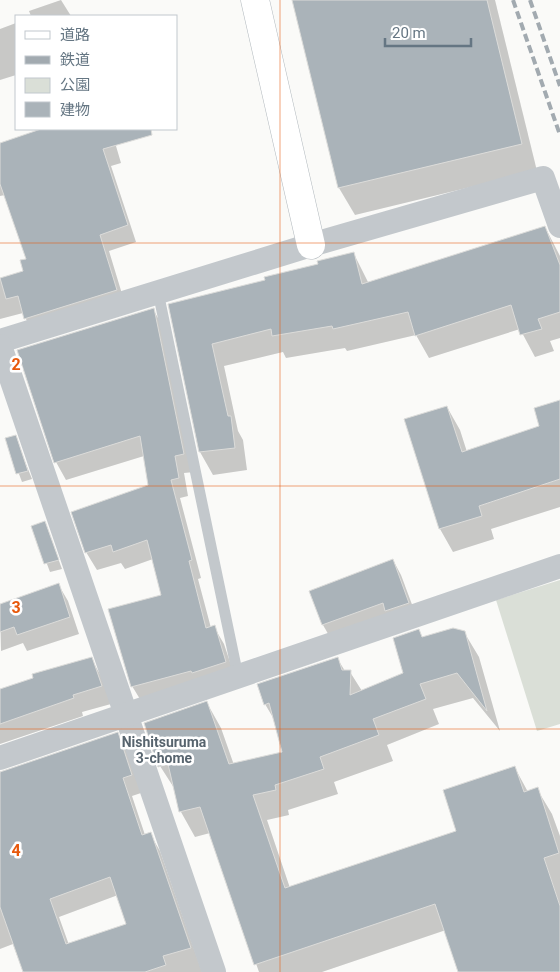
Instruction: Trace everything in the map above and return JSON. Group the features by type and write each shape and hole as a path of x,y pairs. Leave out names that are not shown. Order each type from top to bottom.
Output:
{"street":[{"path":"255,0 311,245"},
{"path":"0,341 311,245 543,178 560,226"},
{"path":"0,346 214,972"},
{"path":"0,758 560,566"}],"lane":[{"path":"158,292 238,676"}],"green space":[{"path":"560,580 560,724 537,731 496,600"}],"building":[{"path":"292,0 487,0 522,144 338,188"},
{"path":"38,130 151,130 152,135 103,149 128,225 100,235 117,290 24,319 18,296 6,299 0,278 23,271 20,260 26,259 0,184 0,143"},
{"path":"545,226 560,265 560,312 538,319 542,329 520,335 511,305 415,336 408,312 333,329 332,326 272,336 271,329 212,344 228,416 231,416 235,448 199,452 168,304 265,280 264,277 318,264 317,261 354,252 362,284"},
{"path":"154,308 184,454 175,456 179,478 171,480 192,560 189,561 206,628 215,625 226,662 192,673 191,671 131,687 108,609 161,595 147,540 113,552 111,545 85,553 71,512 148,485 140,436 54,463 17,350"},
{"path":"560,400 560,479 479,506 482,516 439,529 404,419 447,406 462,452 539,426 534,408"},
{"path":"16,435 28,471 16,474 5,438"},
{"path":"45,521 59,560 44,564 31,526"},
{"path":"393,559 409,603 385,611 383,603 322,625 309,591"},
{"path":"59,583 70,617 17,635 14,627 0,632 0,604"},
{"path":"453,628 465,631 487,711 457,673 420,684 426,699 373,719 379,735 320,757 324,769 275,785 276,790 253,795 285,888 456,831 443,790 515,766 524,792 538,787 559,853 544,858 560,906 560,972 458,972 435,904 254,965 200,807 179,812 168,764 158,767 144,723 207,701 229,764 282,752 269,703 264,705 257,684 338,657 342,670 351,670 350,695 403,673 393,638 419,629 422,637"},
{"path":"92,657 102,686 73,695 74,698 0,724 0,689 33,678 32,674"},
{"path":"118,732 132,775 123,778 142,835 151,832 191,948 163,956 166,965 145,972 23,972 0,907 0,772","holes":["110,877 126,924 66,944 50,899"]}],"railway":[{"path":"513,0 560,135"},
{"path":"530,0 560,86"}],"district":[{"name":"Nishitsuruma 3-chome","path":"164,750"}]}
